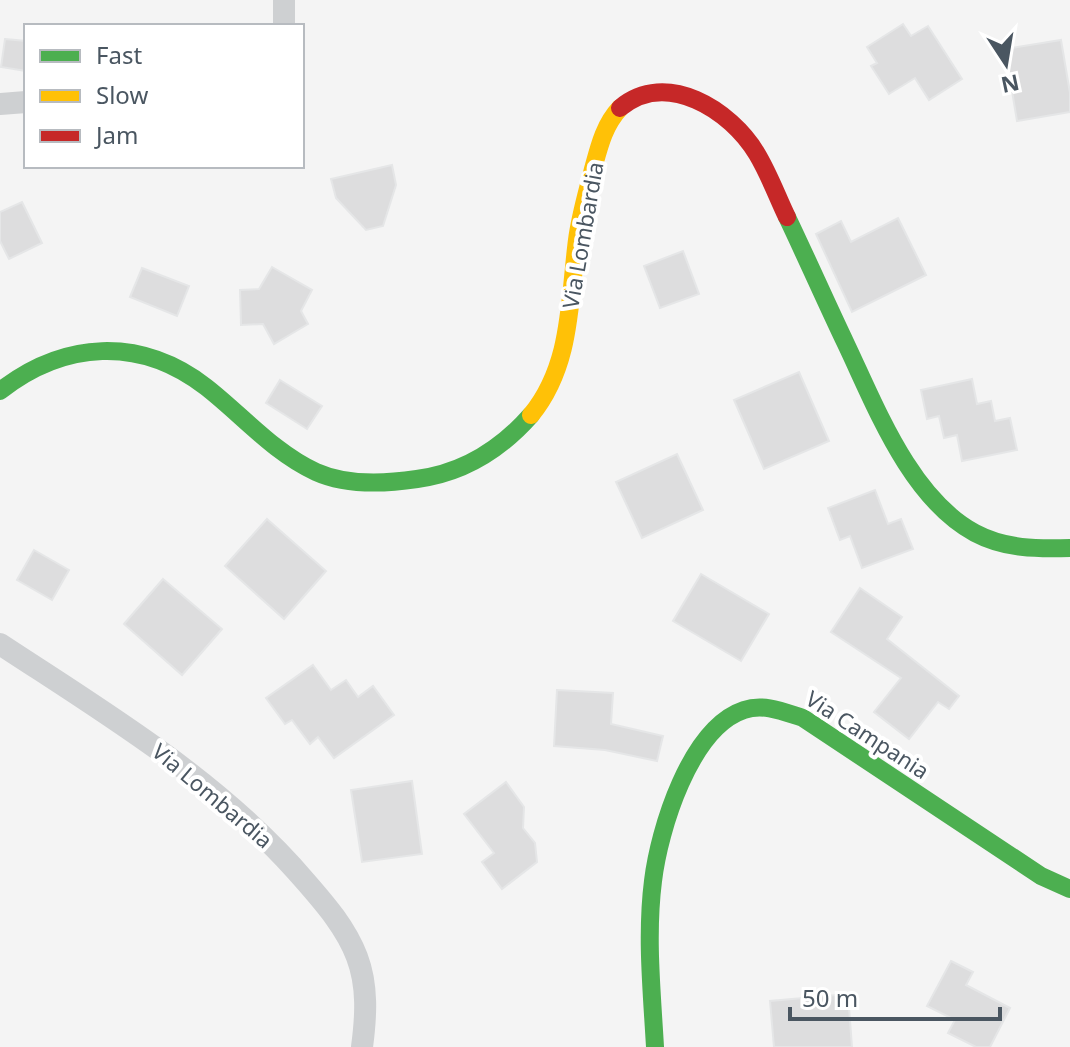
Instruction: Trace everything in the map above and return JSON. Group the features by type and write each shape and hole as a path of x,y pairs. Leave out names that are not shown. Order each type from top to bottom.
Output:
{"street":[{"path":"284,0 284,24"},
{"name":"Via Lombardia","path":"0,391 30,368 61,356 94,351 137,354 170,364 189,375 290,456 324,475 346,480 390,482 433,477 464,466 524,424 536,410 554,377 566,338 577,241 586,194 606,129 621,107 633,99 647,94 676,92 707,105 742,133 757,154 881,418 897,447 931,494 964,527 991,541 1028,548 1070,548"},
{"path":"0,104 24,102"},
{"name":"Via Lombardia","path":"0,644 156,747 235,809 280,851 332,912 357,958 365,993 362,1047"},
{"name":"Via Campania","path":"655,1047 652,885 669,812 685,769 699,744 715,725 741,710 769,707 803,718 1041,876 1070,889"}],"building":[{"path":"903,24 911,36 928,26 962,79 929,100 915,78 889,94 871,66 877,63 867,47"},
{"path":"5,39 24,41 24,71 1,67"},
{"path":"1061,40 1070,112 1017,121 1005,49"},
{"path":"392,165 396,185 383,226 366,230 336,198 331,179"},
{"path":"22,202 42,243 9,259 0,241 0,212"},
{"path":"898,218 926,275 852,312 816,234 841,221 851,242"},
{"path":"683,251 699,294 660,308 644,266"},
{"path":"272,267 312,290 301,311 308,324 274,344 263,324 241,325 240,290 259,289"},
{"path":"142,268 189,286 177,316 130,297"},
{"path":"799,372 829,441 764,469 734,400"},
{"path":"972,379 977,404 991,401 995,421 1010,418 1017,450 962,461 957,435 944,438 939,416 927,419 921,390"},
{"path":"280,380 322,406 307,429 266,403"},
{"path":"677,454 703,510 642,538 616,482"},
{"path":"875,490 888,524 901,519 913,549 862,568 850,536 840,540 828,508"},
{"path":"267,519 326,571 284,619 225,566"},
{"path":"34,550 69,570 52,600 17,580"},
{"path":"701,574 769,614 741,661 673,621"},
{"path":"163,579 222,629 182,675 124,624"},
{"path":"860,588 902,617 887,639 959,696 949,709 938,702 909,739 874,712 901,678 831,632"},
{"path":"313,665 331,690 346,680 358,697 373,686 394,715 334,758 318,737 310,744 292,720 285,724 266,698"},
{"path":"557,690 613,693 611,724 663,736 657,761 605,750 554,746"},
{"path":"412,781 422,854 362,862 351,790"},
{"path":"506,782 524,807 523,828 535,843 537,862 502,889 482,862 494,853 464,814"},
{"path":"951,961 973,972 966,985 1010,1008 990,1047 976,1047 948,1033 955,1020 927,1006"},
{"path":"848,994 852,1047 774,1047 770,1001"}],"traffic: fast":[{"path":"787,217 883,422 897,449 932,498 952,517 986,538 1021,547 1070,548"},
{"path":"0,391 25,374 76,354 102,351 155,359 181,370 206,387 272,444 301,464 328,477 366,483 434,476 465,465 494,449 531,415"},
{"path":"655,1047 650,923 653,881 662,835 680,783 693,759 725,720 744,710 766,708 803,718 1041,876 1070,889"}],"traffic: slow":[{"path":"531,415 544,396 561,354 584,204 603,137 620,108"}],"traffic: jam":[{"path":"620,108 638,97 657,93 677,94 714,110 746,138 757,154 787,217"}]}
